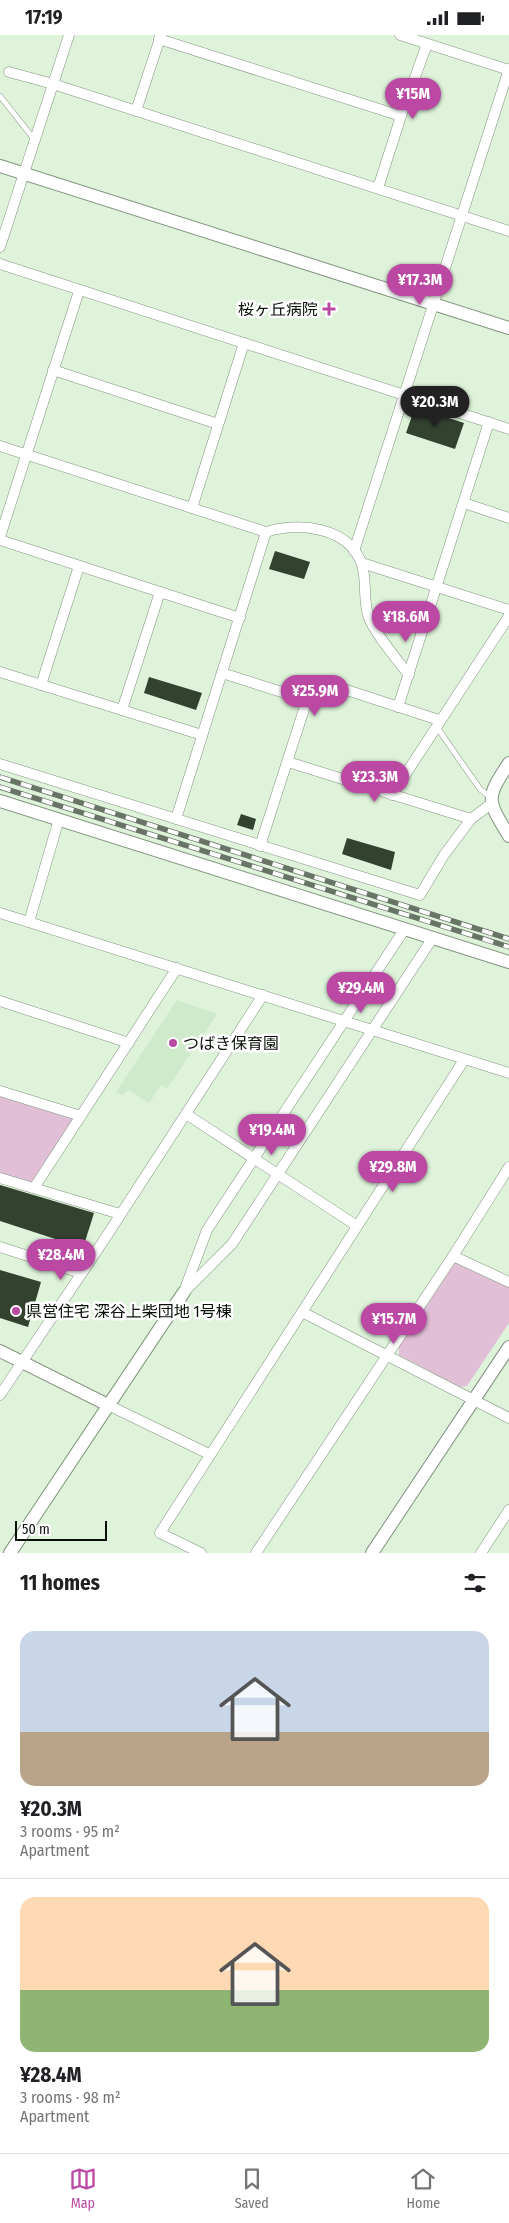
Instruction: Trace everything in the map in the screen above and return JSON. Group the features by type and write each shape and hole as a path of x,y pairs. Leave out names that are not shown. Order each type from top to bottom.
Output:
{"street":[{"path":"0,247 69,35"},
{"path":"354,551 509,70 400,35"},
{"path":"136,111 160,37 401,116"},
{"path":"378,189 401,116 427,44"},
{"path":"9,72 53,84 509,231"},
{"path":"0,166 509,328"},
{"path":"0,265 509,429"},
{"path":"79,291 0,538 240,619"},
{"path":"192,508 244,343"},
{"path":"53,370 218,424"},
{"path":"398,707 489,422"},
{"path":"0,446 266,532 280,527 298,526 318,529 334,535 354,551 362,563 368,616 409,675"},
{"path":"464,503 509,518"},
{"path":"176,819 266,532"},
{"path":"362,563 509,610"},
{"path":"41,685 79,566"},
{"path":"122,710 160,592"},
{"path":"392,795 509,616"},
{"path":"0,672 202,735"},
{"path":"222,673 307,700"},
{"path":"260,846 307,700 314,688 324,683 398,707 438,723"},
{"path":"288,762 470,819"},
{"path":"509,763 496,783 491,801 491,808 509,836"},
{"path":"0,764 420,895 444,855 470,819 491,801"},
{"path":"0,801 509,962"},
{"path":"28,922 59,819"},
{"path":"0,913 509,1073"},
{"path":"184,1292 207,1230 404,930"},
{"path":"10,1553 184,1292 232,1244 432,939"},
{"path":"34,1189 177,969"},
{"path":"0,1395 263,995"},
{"path":"0,1001 129,1043"},
{"path":"201,1553 160,1533 464,1059"},
{"path":"0,1091 81,1117"},
{"path":"186,1114 357,1226"},
{"path":"256,1553 453,1256 509,1167"},
{"path":"0,1178 120,1214"},
{"path":"0,1247 81,1273"},
{"path":"453,1256 509,1282"},
{"path":"302,1312 509,1418"},
{"path":"372,1553 509,1347"},
{"path":"0,1351 209,1454"},
{"path":"482,1553 509,1511"}],"lane":[{"path":"0,96 34,139"},
{"path":"438,723 480,789 491,801"}],"shaded area":[{"name":"つばき保育園","path":"177,1000 217,1014 167,1089 161,1085 149,1103 128,1090 122,1095 116,1092"},
{"path":"0,1091 81,1116 34,1188 0,1178"},
{"path":"455,1263 462,1263 509,1287 509,1323 467,1386 460,1387 399,1355 399,1347"}],"building":[{"path":"415,407 464,423 455,449 406,433"},
{"path":"275,551 310,562 304,579 269,569"},
{"path":"149,677 202,693 196,710 144,693"},
{"path":"241,814 256,819 253,830 237,825"},
{"path":"347,838 395,852 391,870 342,854"},
{"path":"0,1185 94,1213 83,1248 0,1221"},
{"path":"0,1270 41,1282 28,1327 0,1318"}],"railway":[{"path":"0,777 509,939"},
{"path":"0,787 509,947"}],"place":[{"name":"桜ヶ丘病院","path":"329,309"},
{"name":"つばき保育園","path":"173,1043"},
{"name":"県営住宅 深谷上柴団地 1号棟","path":"16,1311"}]}
